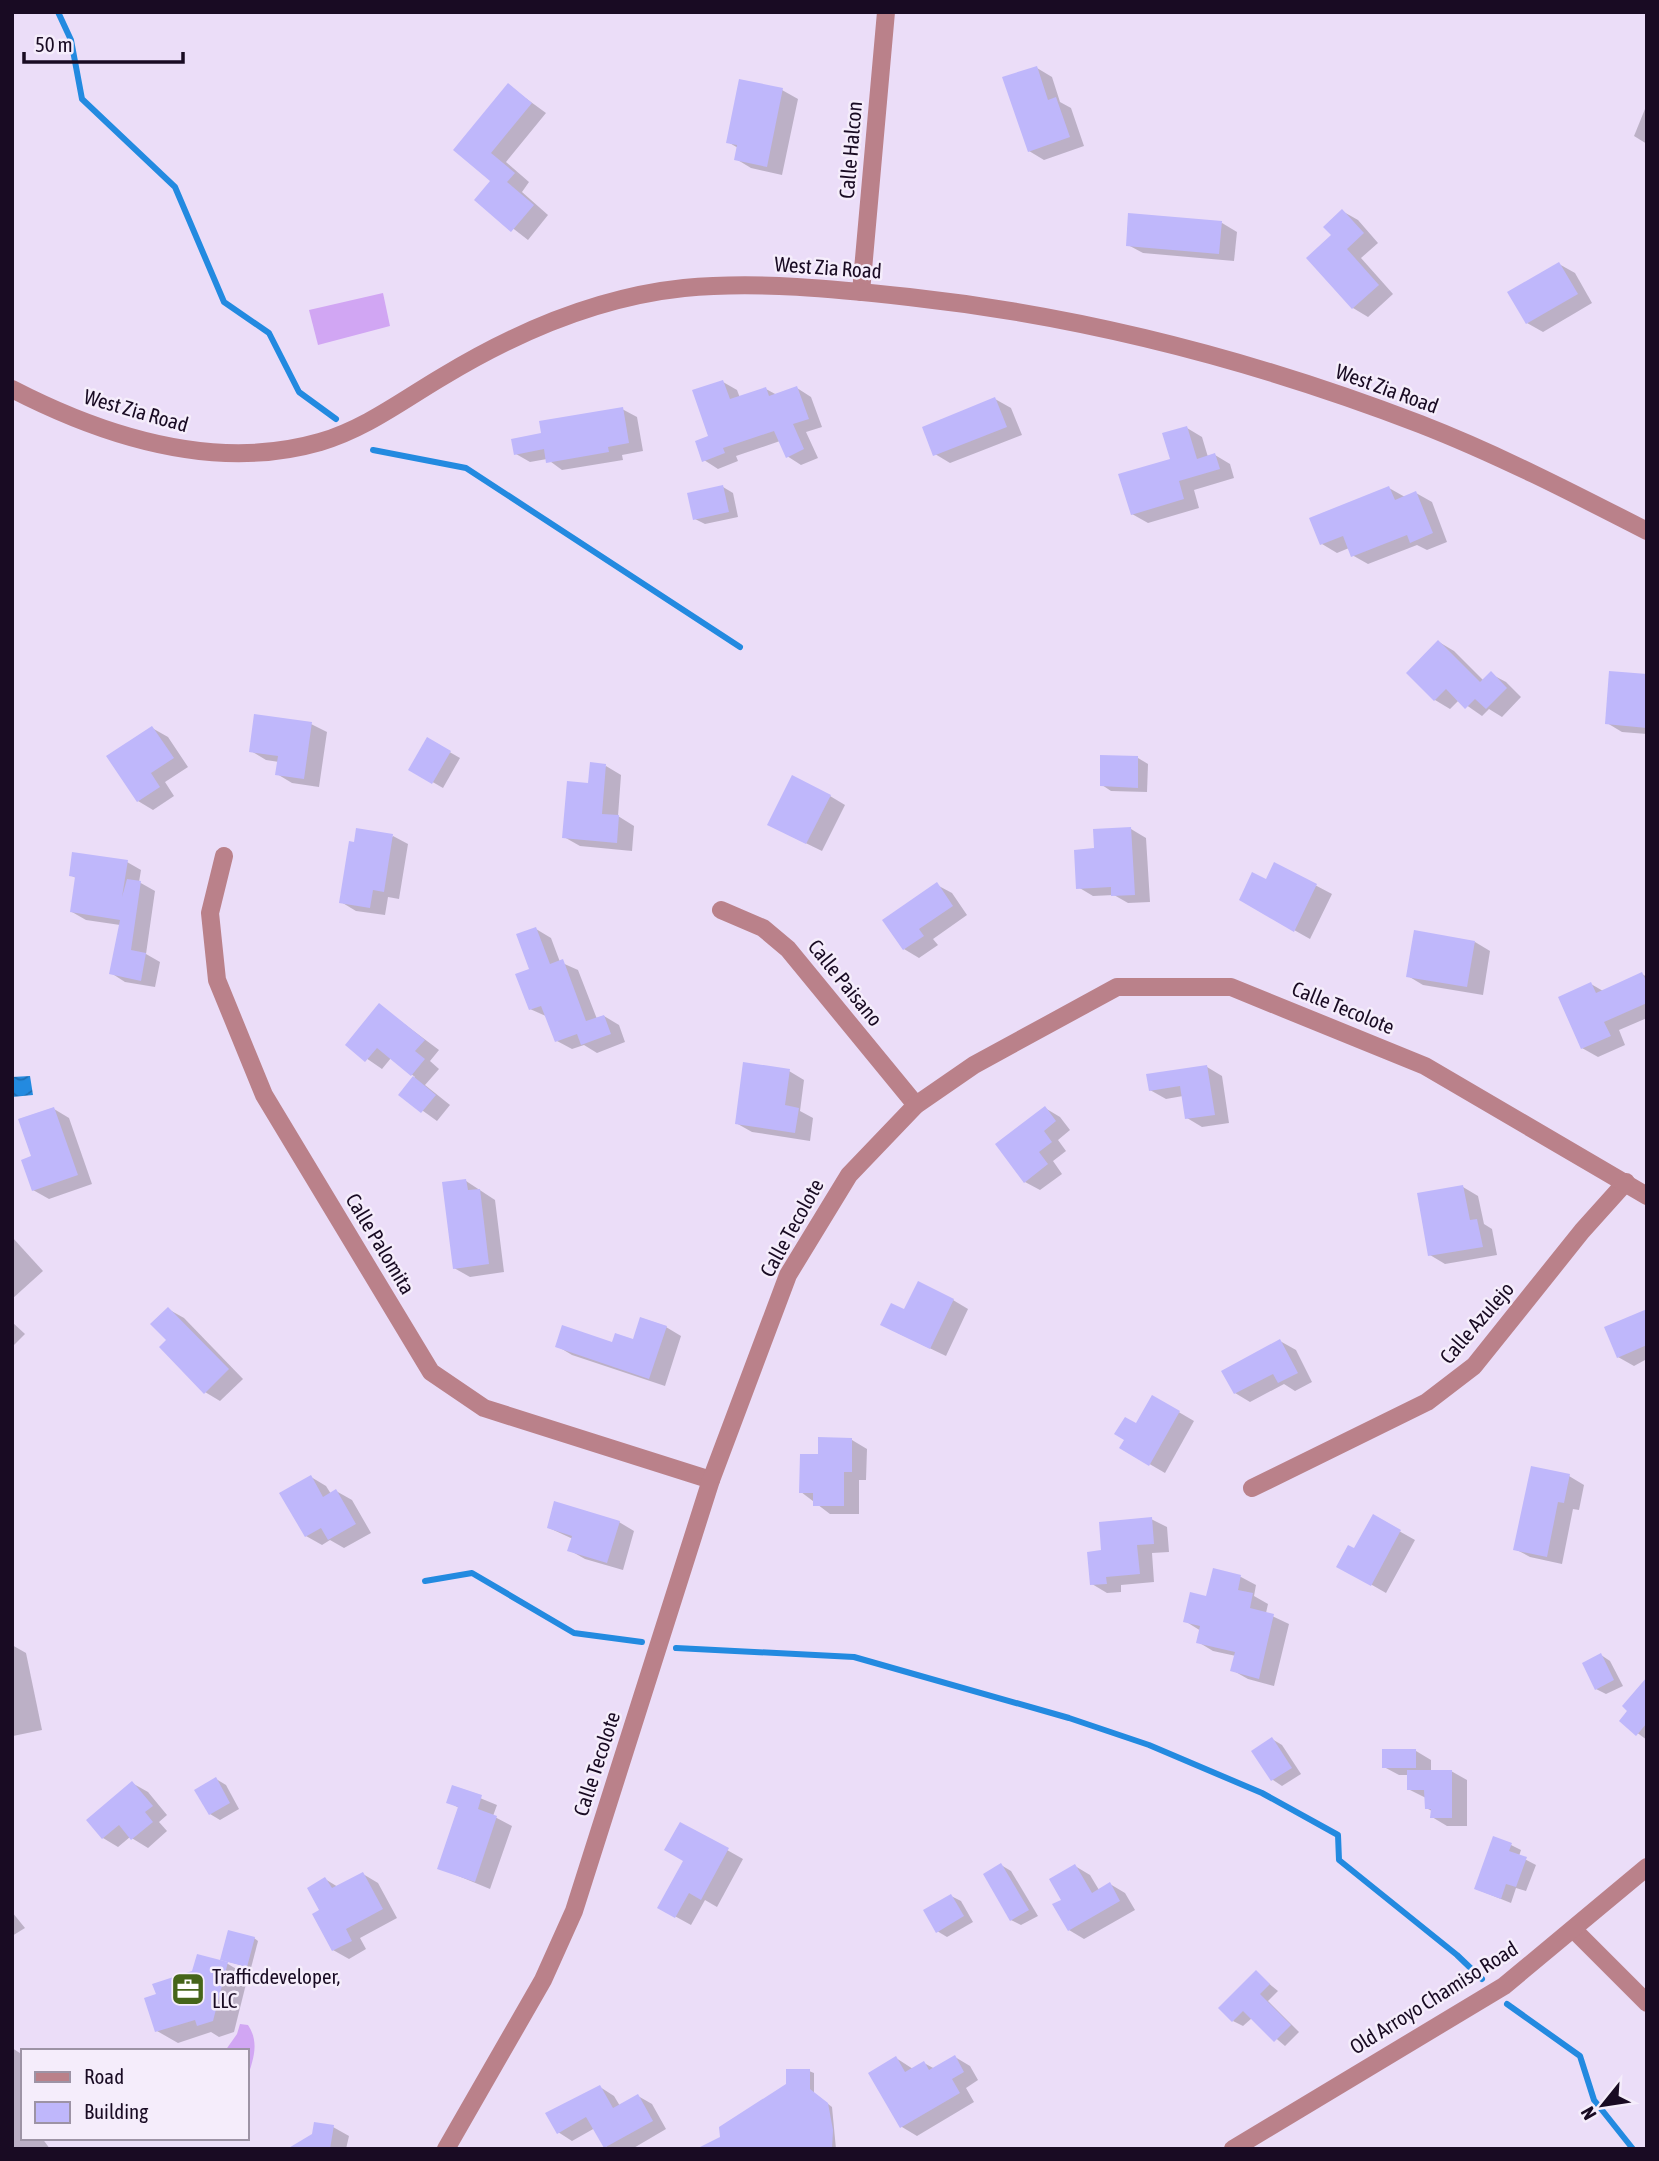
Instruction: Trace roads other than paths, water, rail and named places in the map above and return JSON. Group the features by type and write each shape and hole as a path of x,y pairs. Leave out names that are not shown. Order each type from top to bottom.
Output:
{"street":[{"name":"Calle Halcon","path":"861,292 886,12"},
{"name":"West Zia Road","path":"12,389 58,411 164,445 226,453 269,452 322,442 367,422 506,341 594,307 663,291 714,286 861,292 972,304 1038,316 1242,363 1424,426 1647,531"},
{"name":"Calle Palomita","path":"223,856 210,913 217,980 264,1095 431,1372 484,1408 712,1480"},
{"name":"Calle Paisano","path":"721,910 763,928 788,949 916,1105"},
{"name":"Calle Tecolote","path":"446,2149 543,1980 574,1911 712,1480 788,1275 849,1175 916,1105 974,1065 1117,987 1231,987 1425,1066 1647,1196"},
{"name":"Calle Azulejo","path":"1252,1488 1427,1402 1452,1385 1474,1366 1582,1231 1626,1182"},
{"name":"Old Arroyo Chamiso Road","path":"1233,2149 1504,1986 1647,1867"},
{"path":"1574,1930 1647,2003"}],"water":[{"path":"30,1076 33,1095 12,1097 12,1077"}],"waterway":[{"path":"58,12 71,40 82,99 175,187 224,302 269,333 299,392 336,419"},
{"path":"373,450 466,468 740,647"},
{"path":"425,1581 472,1573 574,1633 642,1642"},
{"path":"676,1648 854,1657 1069,1718 1149,1745 1262,1793 1338,1835 1339,1860 1457,1955 1482,1979"},
{"path":"1507,2004 1580,2056 1594,2100 1633,2149"}],"place":[{"name":"Trafficdeveloper, LLC","path":"188,1989"}]}
